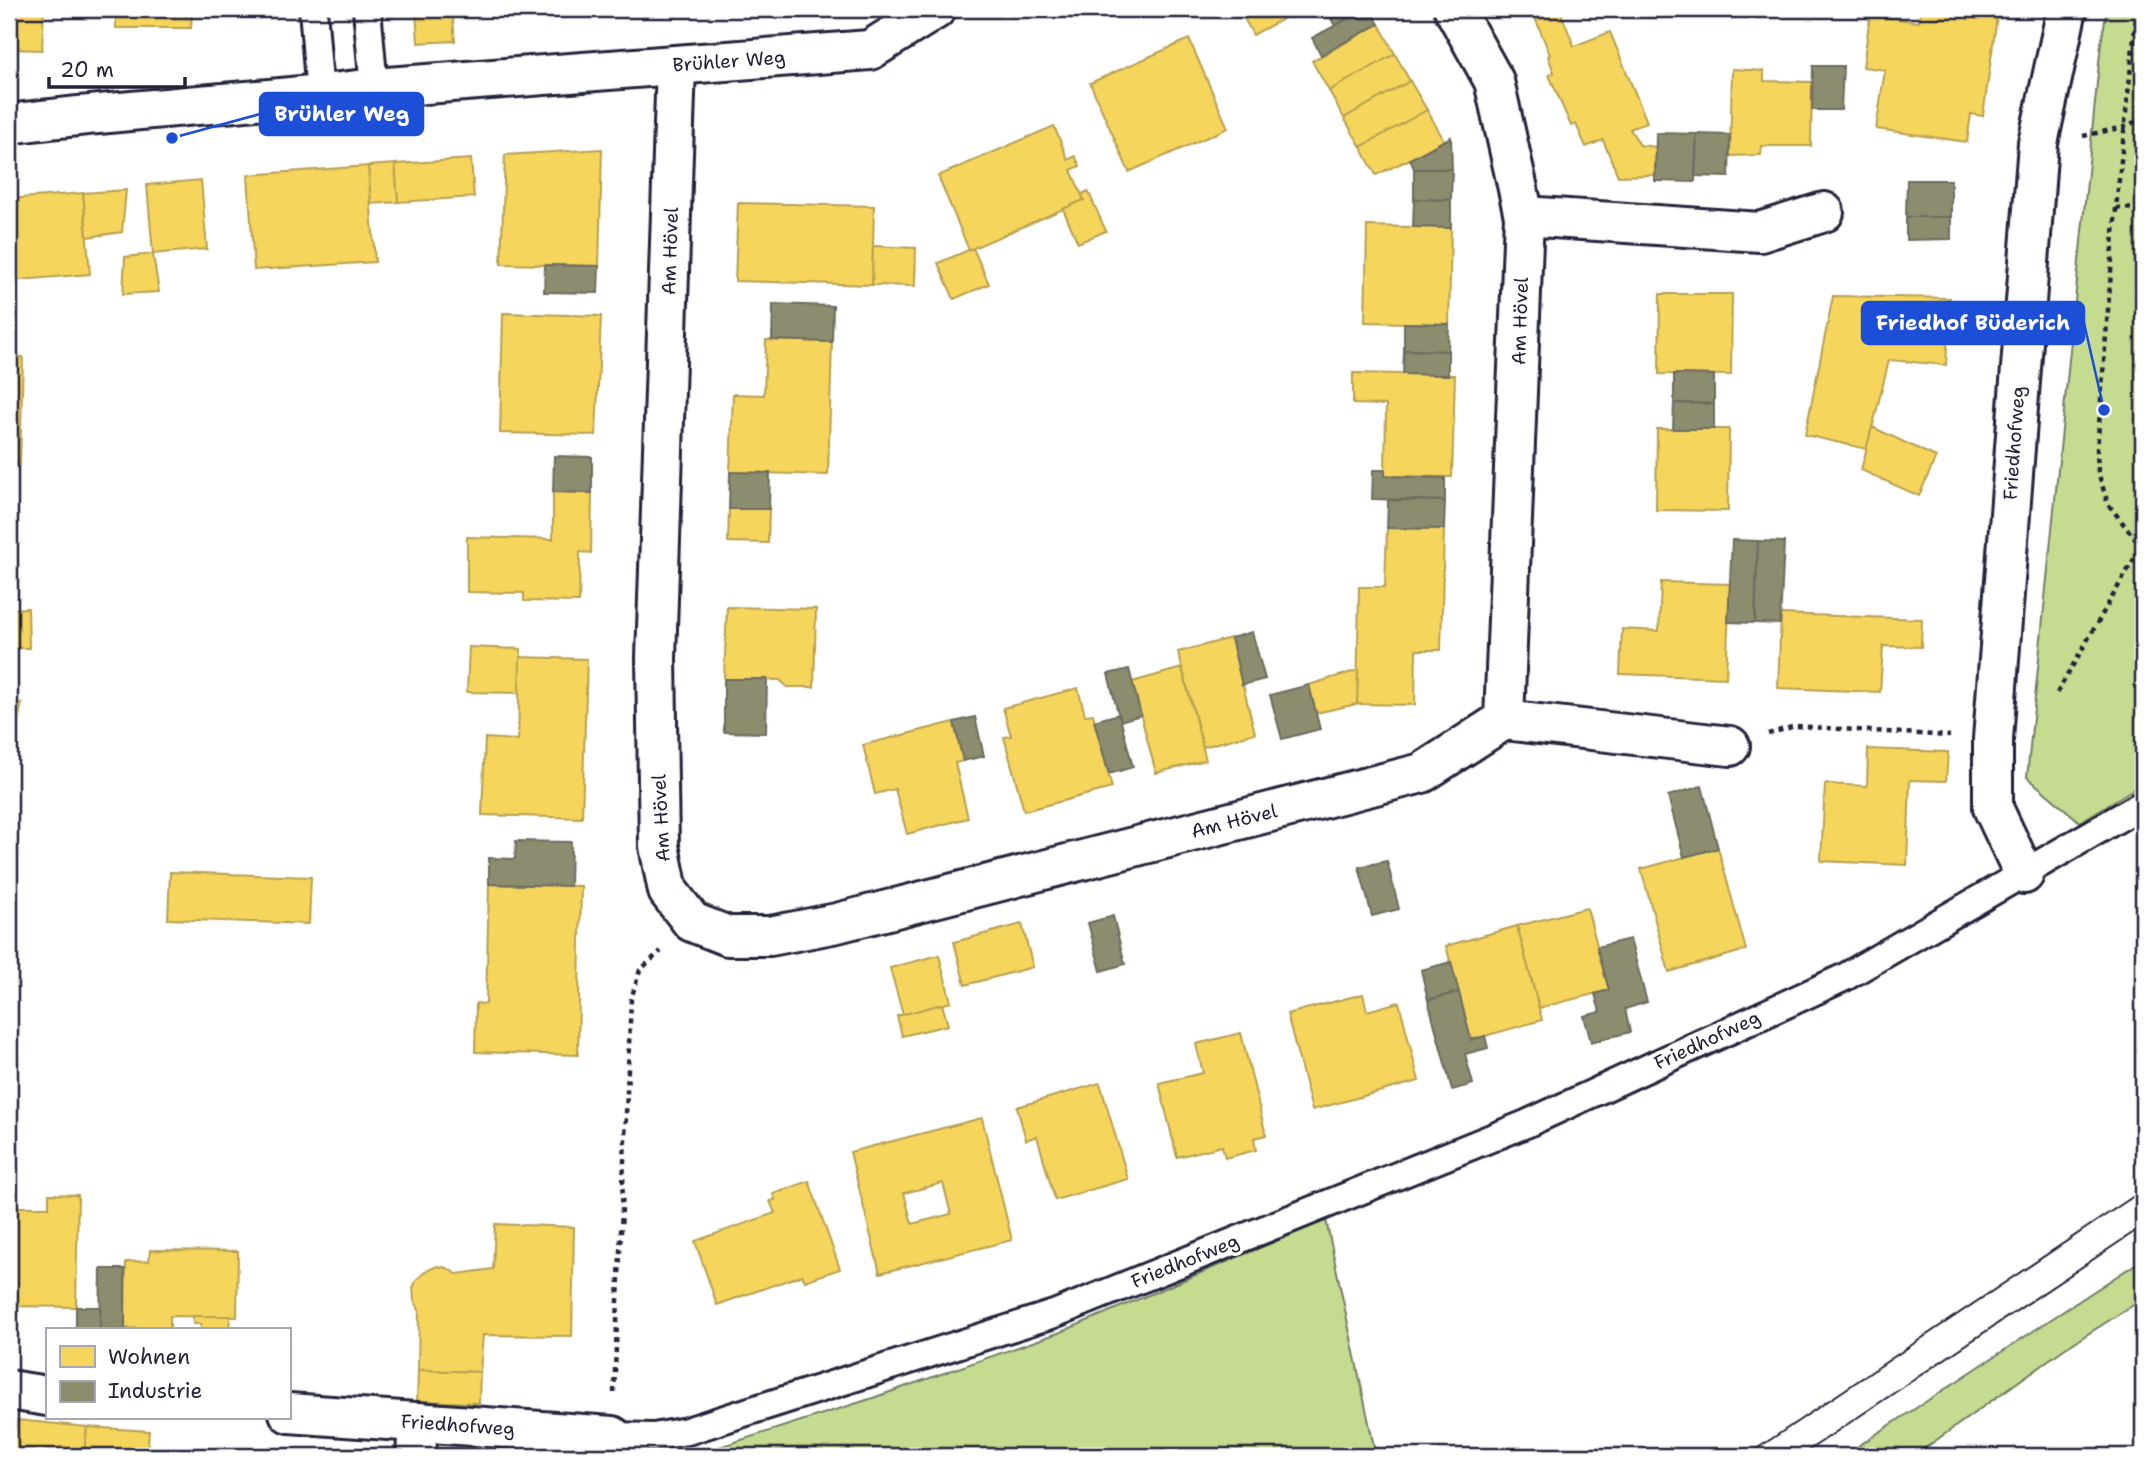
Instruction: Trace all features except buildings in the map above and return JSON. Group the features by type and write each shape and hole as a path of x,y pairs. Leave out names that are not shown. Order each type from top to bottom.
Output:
{"street":[{"name":"Brühler Weg","path":"9,124 156,107 320,95 374,88 870,50 936,9"},
{"name":"Am Hövel","path":"676,65 656,658 659,846 668,891 692,922 728,936 770,936 837,923 1422,772 1504,720 1524,216 1494,81 1454,9"},
{"name":"Friedhofweg","path":"2024,874 1993,808 1993,739 2038,143 2067,9"},
{"path":"1524,216 1760,232 1824,212"},
{"path":"1504,720 1730,746"},
{"path":"9,1390 46,1396"},
{"name":"Friedhofweg","path":"290,1413 417,1439 612,1436"}],"lane":[{"path":"313,9 320,95"},
{"path":"367,9 374,88"},
{"name":"Friedhofweg","path":"612,1436 654,1437 687,1431 1066,1309 1526,1124 1845,977 2143,804"}],"path":[{"path":"2057,693 2142,548 2108,504 2098,472 2097,450 2116,208 2137,9"},
{"path":"2038,143 2124,127 2143,118"},
{"path":"2116,208 2143,209"},
{"path":"1730,746 1795,726 1993,739"},
{"path":"612,1436 631,999 640,970 692,922"}],"green space":[{"path":"2107,9 2143,9 2143,783 2080,822 2027,777 2101,43"},
{"path":"1326,1220 1376,1456 713,1456 713,1449 870,1399 1061,1332"},
{"path":"2143,1259 2143,1299 2064,1349 1914,1456 1843,1456"}],"tram line":[{"path":"1746,1456 2143,1190"},
{"path":"1800,1456 2143,1226"}],"place":[{"name":"Brühler Weg","path":"172,138"},
{"name":"Friedhof Büderich","path":"2104,410"}]}
